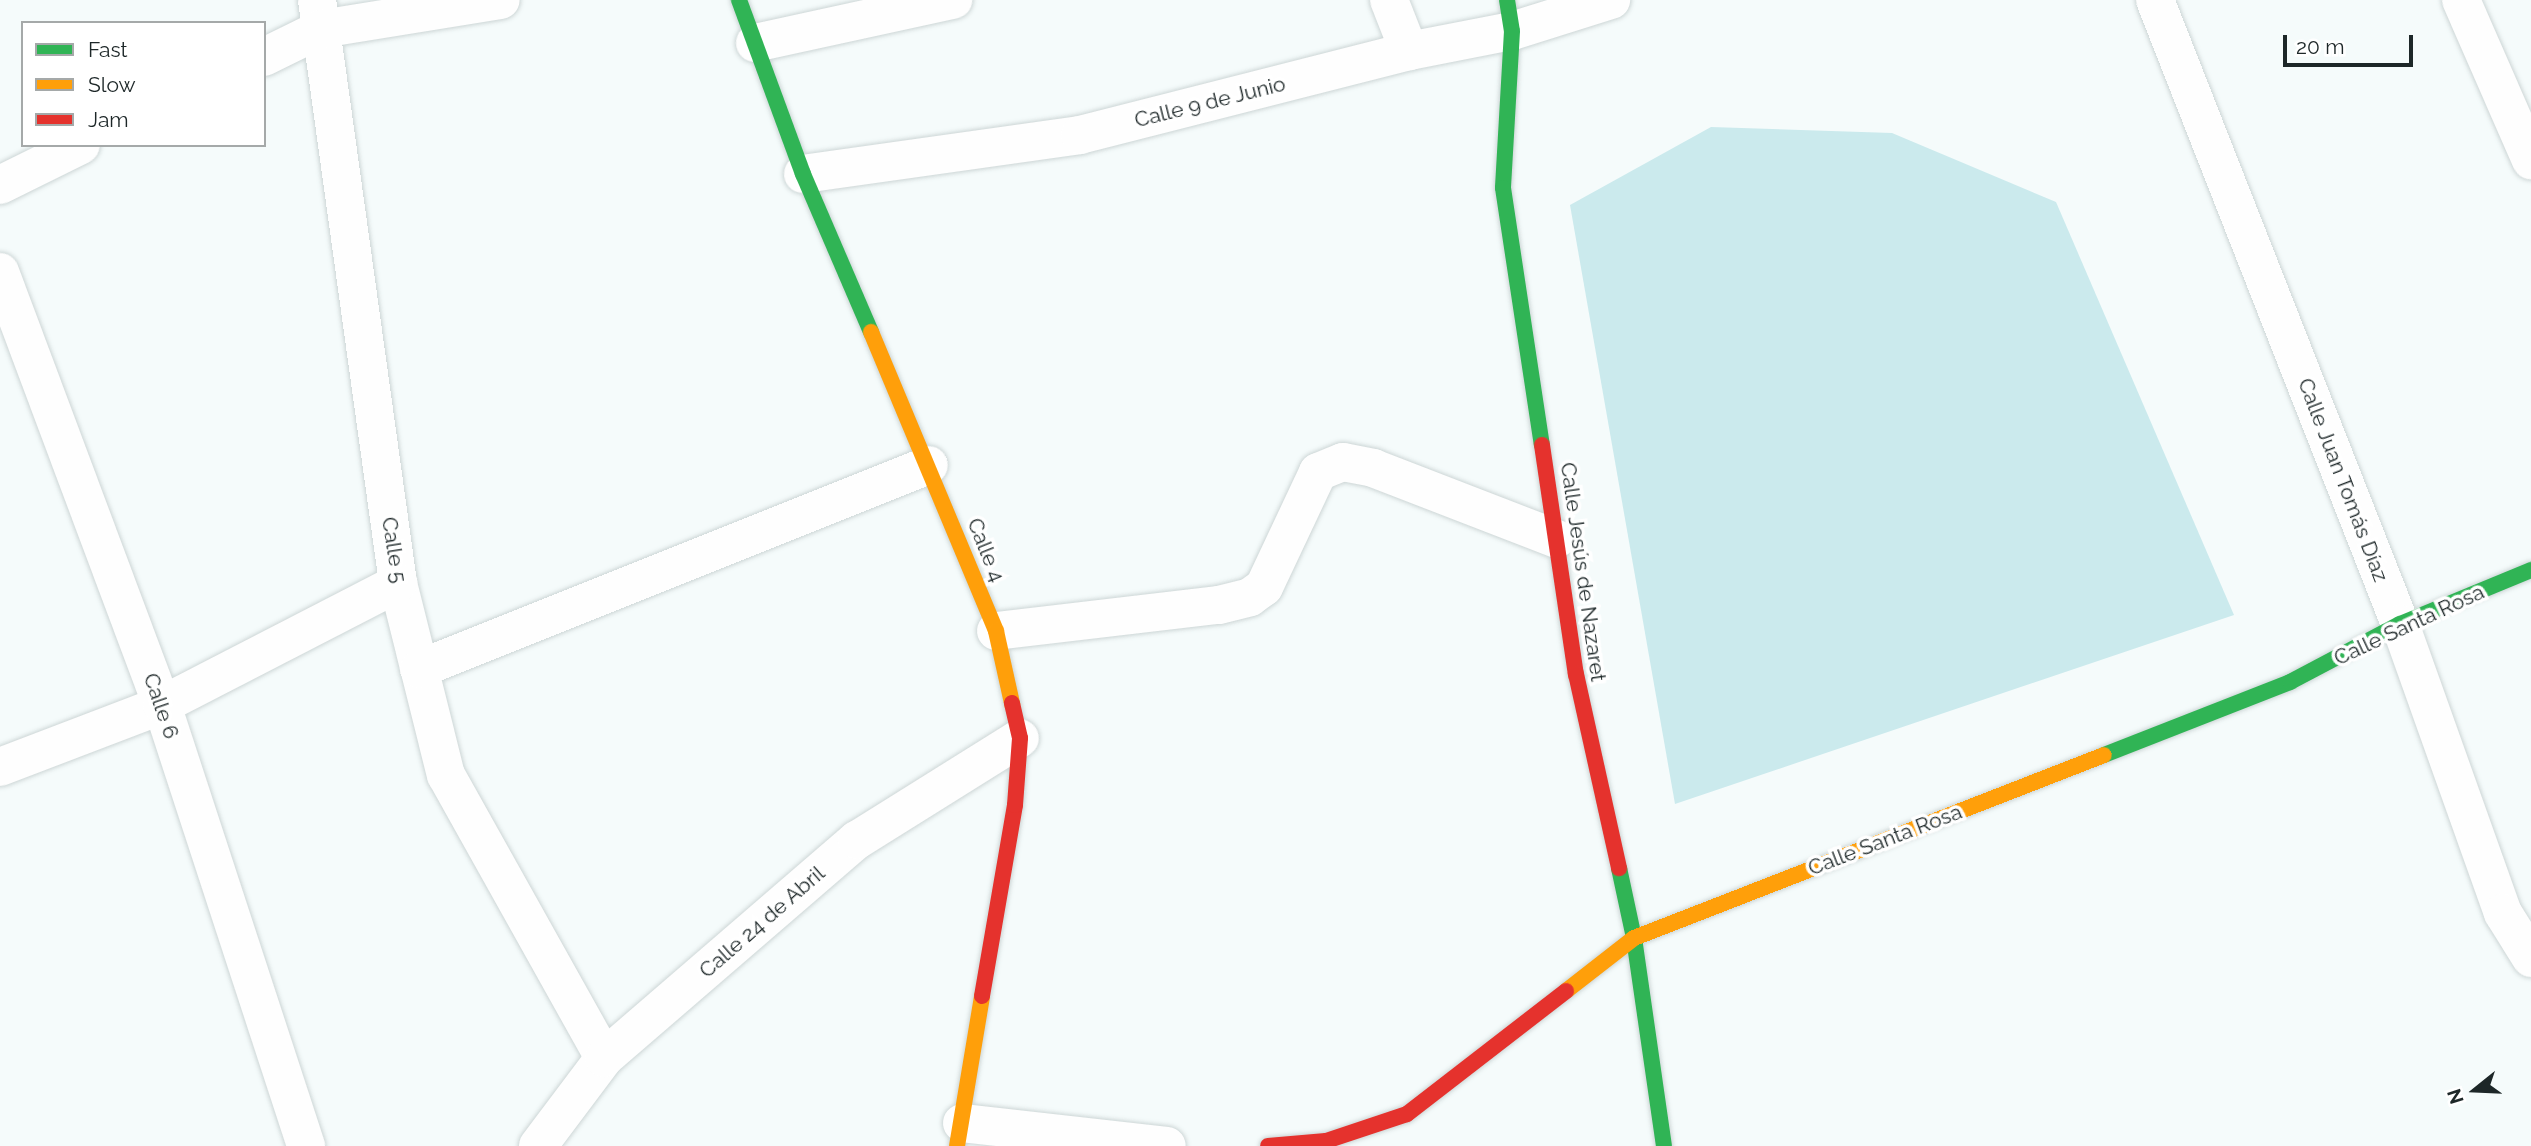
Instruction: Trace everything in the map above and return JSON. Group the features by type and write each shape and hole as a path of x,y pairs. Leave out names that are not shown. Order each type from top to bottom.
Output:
{"street":[{"path":"266,55 319,15 501,0"},
{"name":"Calle 4","path":"739,0 803,174 929,465 996,631 1020,738 1015,805 959,1135"},
{"path":"755,43 953,0"},
{"path":"1389,0 1409,51"},
{"name":"Calle 9 de Junio","path":"803,174 1080,135 1409,51 1510,15 1611,0"},
{"name":"Calle Juan Tomás Díaz","path":"2155,0 2400,624 2503,913 2531,958"},
{"path":"2461,0 2531,160"},
{"name":"Calle 5","path":"319,15 398,583 446,775 604,1058"},
{"name":"Calle Jesús de Nazaret","path":"1510,15 1503,188 1576,674 1634,938 1664,1146"},
{"path":"0,185 78,147"},
{"name":"Calle 6","path":"0,272 162,705 306,1146"},
{"path":"996,631 1219,605 1250,597 1264,587 1318,472 1343,462 1373,468 1557,539"},
{"path":"419,669 929,465"},
{"name":"Calle Santa Rosa","path":"1268,1146 1326,1140 1407,1114 1634,938 2290,682 2400,624 2531,570"},
{"path":"0,767 162,705 398,583"},
{"name":"Calle 24 de Abril","path":"538,1146 604,1058 857,841 1020,738"},
{"path":"959,1135 1167,1146"}],"shaded area":[{"path":"1711,127 1892,133 2056,202 2234,615 1675,804 1570,205"}],"traffic: fast":[{"path":"739,0 803,174 871,332"},
{"path":"1507,0 1512,31 1503,188 1542,445"},
{"path":"2104,755 2290,682 2400,624 2531,570"},
{"path":"1619,868 1634,938 1664,1146"}],"traffic: slow":[{"path":"871,332 996,631 1012,703"},
{"path":"1566,991 1634,938 2104,755"},
{"path":"957,1146 982,996"}],"traffic: jam":[{"path":"1542,445 1576,674 1619,868"},
{"path":"982,996 1015,805 1020,738 1012,703"},
{"path":"1268,1146 1326,1141 1407,1114 1566,991"}]}
